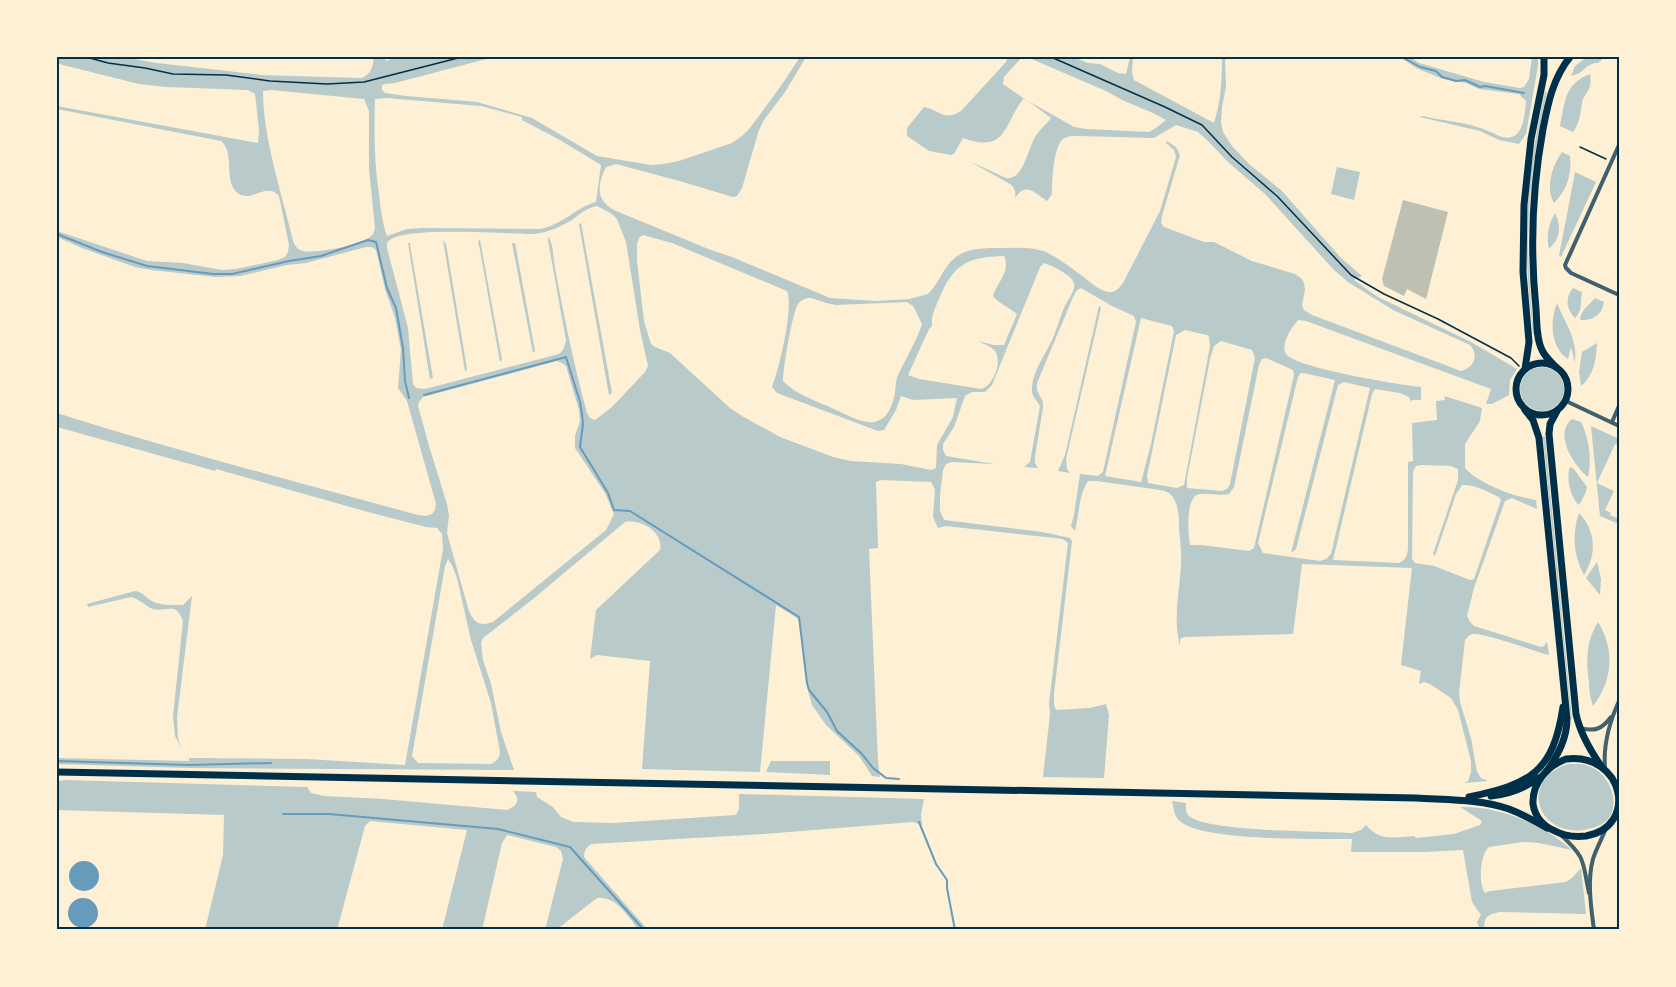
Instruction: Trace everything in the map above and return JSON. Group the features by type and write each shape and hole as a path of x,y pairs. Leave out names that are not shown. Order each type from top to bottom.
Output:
{"main road":[{"path":"1524,370 1529,342 1523,256 1524,205 1530,147 1544,75 1544,57"},
{"path":"1570,57 1556,77 1549,101 1536,173 1533,272 1539,342 1544,355 1567,380 1566,401 1550,424 1549,440 1576,714 1580,728 1617,789 1616,813 1608,826"},
{"path":"1547,828 1538,819 1533,795 1538,782 1560,749 1566,735 1567,719 1539,438 1536,426 1518,401 1515,390 1517,380 1524,370 1533,364 1543,363 1556,367"},
{"path":"1525,410 1541,416 1557,411"},
{"path":"1469,797 1509,787 1530,776 1541,766 1556,739 1564,696"},
{"path":"57,772 1416,798 1496,796 1515,792 1559,762 1574,759 1588,760 1619,778"},
{"path":"1416,798 1476,802 1500,807 1516,812 1559,833 1575,836 1597,833 1619,820"}],"street":[{"path":"1619,145 1566,261 1566,268 1570,273 1617,295 1619,287"},
{"path":"1566,401 1619,426"},
{"path":"1611,422 1619,406"},
{"path":"1605,768 1605,745 1619,701"},
{"path":"1580,728 1591,731 1599,729 1613,714"},
{"path":"1591,903 1591,867 1608,826"},
{"path":"1559,833 1576,848 1582,858 1594,930"}],"path":[{"path":"86,57 173,74 226,75 270,81 327,84 364,82 462,57"},
{"path":"1051,57 1202,125 1232,157 1277,196 1351,275 1511,358 1524,370"},
{"path":"1580,147 1607,160"}],"shaded area":[{"path":"57,57 122,57 262,75 361,78 369,72 374,57 382,57 387,61 395,57 494,57 385,84 382,85 382,90 385,93 406,96 477,102 532,118 597,156 651,165 679,161 732,143 750,128 800,57 806,57 759,130 742,188 737,196 733,197 616,164 606,167 601,180 600,192 604,202 616,211 830,298 876,301 909,299 928,294 948,265 960,254 991,248 1028,248 1046,252 1097,287 1113,292 1123,283 1160,211 1176,157 1174,150 1166,143 1167,141 1176,147 1180,155 1162,216 1161,223 1164,227 1204,242 1214,242 1252,261 1295,274 1304,283 1302,305 1304,310 1312,315 1461,371 1469,367 1475,357 1470,345 1393,310 1348,282 1334,270 1266,195 1198,132 1176,125 1154,138 1071,136 1065,138 1057,151 1052,194 1047,201 1031,190 1023,190 1015,198 1015,190 1010,184 969,161 1006,178 1017,175 1035,137 1051,118 1027,100 1074,127 1086,129 1149,132 1166,120 1027,57 1073,57 1126,74 1130,57 1133,57 1134,80 1214,123 1221,90 1222,57 1225,57 1226,87 1221,123 1223,132 1232,146 1249,164 1282,191 1341,258 1362,276 1354,280 1378,297 1471,342 1517,369 1510,380 1509,395 1492,404 1486,404 1491,389 1298,320 1284,345 1286,354 1294,359 1308,365 1349,375 1421,387 1421,400 1411,402 1409,397 1400,393 1375,389 1372,394 1333,560 1399,563 1405,559 1408,549 1408,462 1413,461 1412,423 1437,420 1436,401 1445,400 1444,396 1482,408 1480,421 1465,444 1465,468 1471,474 1498,489 1536,500 1537,509 1512,498 1505,501 1474,588 1467,616 1474,626 1541,647 1547,642 1549,655 1479,634 1471,634 1465,640 1460,702 1471,738 1477,772 1481,778 1488,781 1464,783 1468,781 1471,772 1471,761 1458,710 1451,698 1430,684 1424,682 1419,684 1421,671 1401,665 1412,568 1302,564 1293,634 1184,637 1180,639 1180,646 1177,616 1181,552 1178,511 1171,495 1160,490 1088,481 1081,498 1075,531 1071,526 1080,474 1098,476 1103,472 1136,322 1134,316 1081,288 1073,297 1037,383 1037,390 1043,402 1035,457 1038,468 1024,467 1030,462 1040,406 1032,392 1034,376 1053,338 1074,286 1072,280 1065,274 1044,263 1040,267 992,385 985,392 972,392 965,396 954,427 943,444 946,456 994,464 951,462 946,464 943,470 940,511 944,520 1042,532 1070,538 1072,541 1054,705 1056,710 1090,708 1106,704 1109,715 1104,778 1043,777 1068,543 1063,539 946,526 938,528 933,517 935,489 931,482 881,480 876,482 878,548 869,549 880,777 872,776 859,756 826,725 812,705 806,683 799,621 776,605 760,772 642,769 650,661 597,655 590,659 596,610 660,550 655,532 644,525 631,522 625,522 483,638 481,643 483,660 491,684 501,732 514,770 190,768 57,764 57,758 189,761 189,758 306,759 405,765 443,549 442,534 437,528 368,512 57,427 57,413 418,515 426,516 435,510 436,504 407,401 398,388 401,350 395,318 385,289 376,250 372,247 240,276 216,277 135,267 57,237 57,231 147,261 183,263 222,270 236,269 285,257 289,245 279,196 270,191 249,196 239,194 231,183 228,153 221,141 57,109 57,106 258,143 255,94 248,90 139,84 57,63","holes":["263,91 364,99 369,111 369,169 375,228 371,236 357,243 327,250 309,252 297,248 293,241 266,128","375,99 481,106 522,117 522,120 601,165 596,202 556,224 540,229 422,228 407,229 387,236 382,216 375,146","597,206 617,219 626,242 648,366 612,407 595,420 587,413 548,237 566,341 563,350 559,354 425,389 416,388 413,384 408,328 387,248 388,242 400,236 416,233 535,234 559,227 586,210","643,235 672,243 787,291 789,299 787,324 782,353 772,387 777,393 878,431 884,430 901,396 913,400 957,398 953,417 937,445 936,468 931,470 901,464 850,461 833,457 780,437 730,408 670,353 651,344 644,321 637,244","1004,256 1005,272 993,296 1017,314 1004,345 978,341 992,348 997,356 996,373 993,379 981,389 919,379 908,375 932,326 935,309 944,287 956,270 981,258","811,298 836,305 907,302 913,306 922,324 898,375 894,398 883,418 869,422 851,417 806,397 783,381 793,318 798,304","1141,318 1172,326 1174,331 1141,482 1105,476","1185,330 1207,335 1210,346 1184,485 1177,488 1148,483 1147,476 1176,335","1221,341 1252,350 1255,358 1230,484 1222,491 1187,488 1187,478 1214,346","1266,358 1293,370 1294,375 1254,548 1249,551 1190,545 1189,516 1195,496 1229,494 1234,487 1259,365 1262,359","557,361 566,366 579,410 580,421 575,436 575,448 605,493 614,514 606,530 493,622 483,624 477,622 468,608 447,533 449,515 447,504 418,406 423,397","1301,373 1335,380 1291,553 1296,549 1338,385 1344,382 1370,388 1331,554 1320,561 1263,553 1258,543 1298,377","1416,466 1451,466 1458,469 1458,480 1433,554 1435,556 1456,494 1462,485 1477,487 1499,497 1501,500 1474,579 1470,580 1434,566 1415,563 1412,559 1413,472","448,559 457,578 471,640 491,703 500,752 497,760 491,764 418,763 412,756"]},
{"path":"1008,57 1022,57 1004,77 1003,84 1024,98 997,139 978,142 963,138 954,154 951,155 929,151 907,136 907,128 924,107 946,115 961,111"},
{"path":"1400,57 1410,57 1419,63 1484,82 1520,88 1524,87 1529,79 1532,57 1538,57 1526,134 1519,144 1499,140 1480,131 1420,117 1464,124 1507,138 1514,136 1520,130 1526,101 1519,94 1479,89 1466,83 1443,79 1416,68"},
{"path":"1587,57 1604,57 1571,76 1575,66"},
{"path":"1590,74 1589,88 1583,99 1578,122 1573,132 1560,126 1567,95 1575,83"},
{"path":"1545,92 1547,92 1534,164 1528,238 1533,334 1528,274 1527,219 1532,164"},
{"path":"1562,152 1570,156 1570,169 1565,187 1554,203 1550,191 1551,177"},
{"path":"1337,167 1360,172 1354,200 1331,194"},
{"path":"1575,172 1596,182 1561,257 1559,256"},
{"path":"1555,213 1559,223 1559,232 1556,241 1549,249 1548,231"},
{"path":"581,223 612,393 609,395 579,224"},
{"path":"443,240 446,244 466,363 467,370 465,371"},
{"path":"480,240 502,360 500,362 478,241"},
{"path":"408,243 410,243 433,378 430,379"},
{"path":"512,243 515,243 535,351 533,353"},
{"path":"1573,288 1582,292 1580,309 1575,318 1568,303"},
{"path":"1595,298 1604,302 1599,314 1593,318 1580,320 1584,310"},
{"path":"1557,303 1573,339 1575,363 1571,347 1568,359 1562,354 1555,341 1553,318"},
{"path":"1099,306 1101,308 1066,459 1070,473 1058,471 1065,455"},
{"path":"1597,343 1594,367 1581,386 1579,372 1582,352"},
{"path":"1542,367 1557,374 1564,389 1557,404 1542,411 1527,404 1520,389 1527,374"},
{"path":"1572,419 1581,422 1586,435 1590,456 1588,477 1572,458 1565,441 1567,425"},
{"path":"1591,426 1619,439 1619,445 1615,444 1597,483 1614,491 1605,510 1619,519 1619,524 1600,516"},
{"path":"1543,437 1545,437 1572,719 1571,719"},
{"path":"1570,467 1587,487 1579,505 1570,487 1568,476"},
{"path":"1579,513 1589,527 1593,543 1591,559 1584,575 1575,544 1575,529"},
{"path":"1597,562 1601,579 1600,595 1586,578"},
{"path":"135,591 156,603 168,605 183,605 192,596 177,717 178,739 182,749 175,736 173,716 183,621 180,614 174,609 153,609 131,597 88,607 87,604"},
{"path":"1598,622 1607,643 1609,665 1605,686 1593,706 1589,691 1587,659 1591,637"},
{"path":"771,761 830,761 830,775 766,772"},
{"path":"1568,764 1583,764 1591,767 1605,778 1610,787 1613,796 1611,813 1606,821 1598,826 1578,830 1562,828 1549,821 1541,810 1539,797 1542,784 1551,773"},
{"path":"57,781 307,787 311,793 324,796 507,810 517,802 513,791 536,792 537,797 553,807 561,817 573,822 614,823 736,815 739,809 739,794 924,799 921,814 922,825 913,822 764,834 591,844 584,853 584,857 648,930 639,930 616,903 597,898 556,930 544,930 563,859 561,851 556,847 507,835 502,843 482,930 442,930 467,830 370,821 365,826 337,930 205,930 223,855 224,815 57,810"},
{"path":"1172,801 1186,803 1189,816 1218,825 1266,830 1352,833 1361,830 1366,825 1377,834 1388,837 1414,836 1416,838 1454,834 1480,825 1482,821 1460,807 1475,807 1505,813 1547,832 1572,850 1523,842 1489,847 1481,869 1481,883 1485,893 1566,882 1581,868 1586,914 1500,912 1487,917 1484,930 1480,930 1477,922 1481,915 1472,902 1463,850 1351,852 1352,839 1262,838 1213,833 1181,822 1176,815"}],"water":[{"path":"84,861 90,862 98,870 98,882 90,890 84,891 78,890 70,882 69,876 70,870 78,862"},
{"path":"83,898 89,899 97,907 97,919 89,927 83,928 77,927 69,919 68,913 69,907 77,899"}],"building":[{"path":"1403,200 1448,212 1426,299 1407,289 1404,296 1384,286 1382,279"}],"waterway":[{"path":"1402,57 1420,67 1436,71 1442,77 1456,81 1465,80 1480,87 1524,93"},
{"path":"57,234 102,252 147,266 213,274 232,274 321,256 368,240 376,242 387,288 396,308 409,398"},
{"path":"424,395 566,357 582,414 580,447 608,493 614,510 630,511 799,617 809,690 827,712 837,731 862,754 873,768 886,778 899,779"},
{"path":"57,761 189,765 271,763"},
{"path":"283,814 329,814 498,829 570,847 644,930"},
{"path":"919,822 936,864 947,880 955,930"}]}
